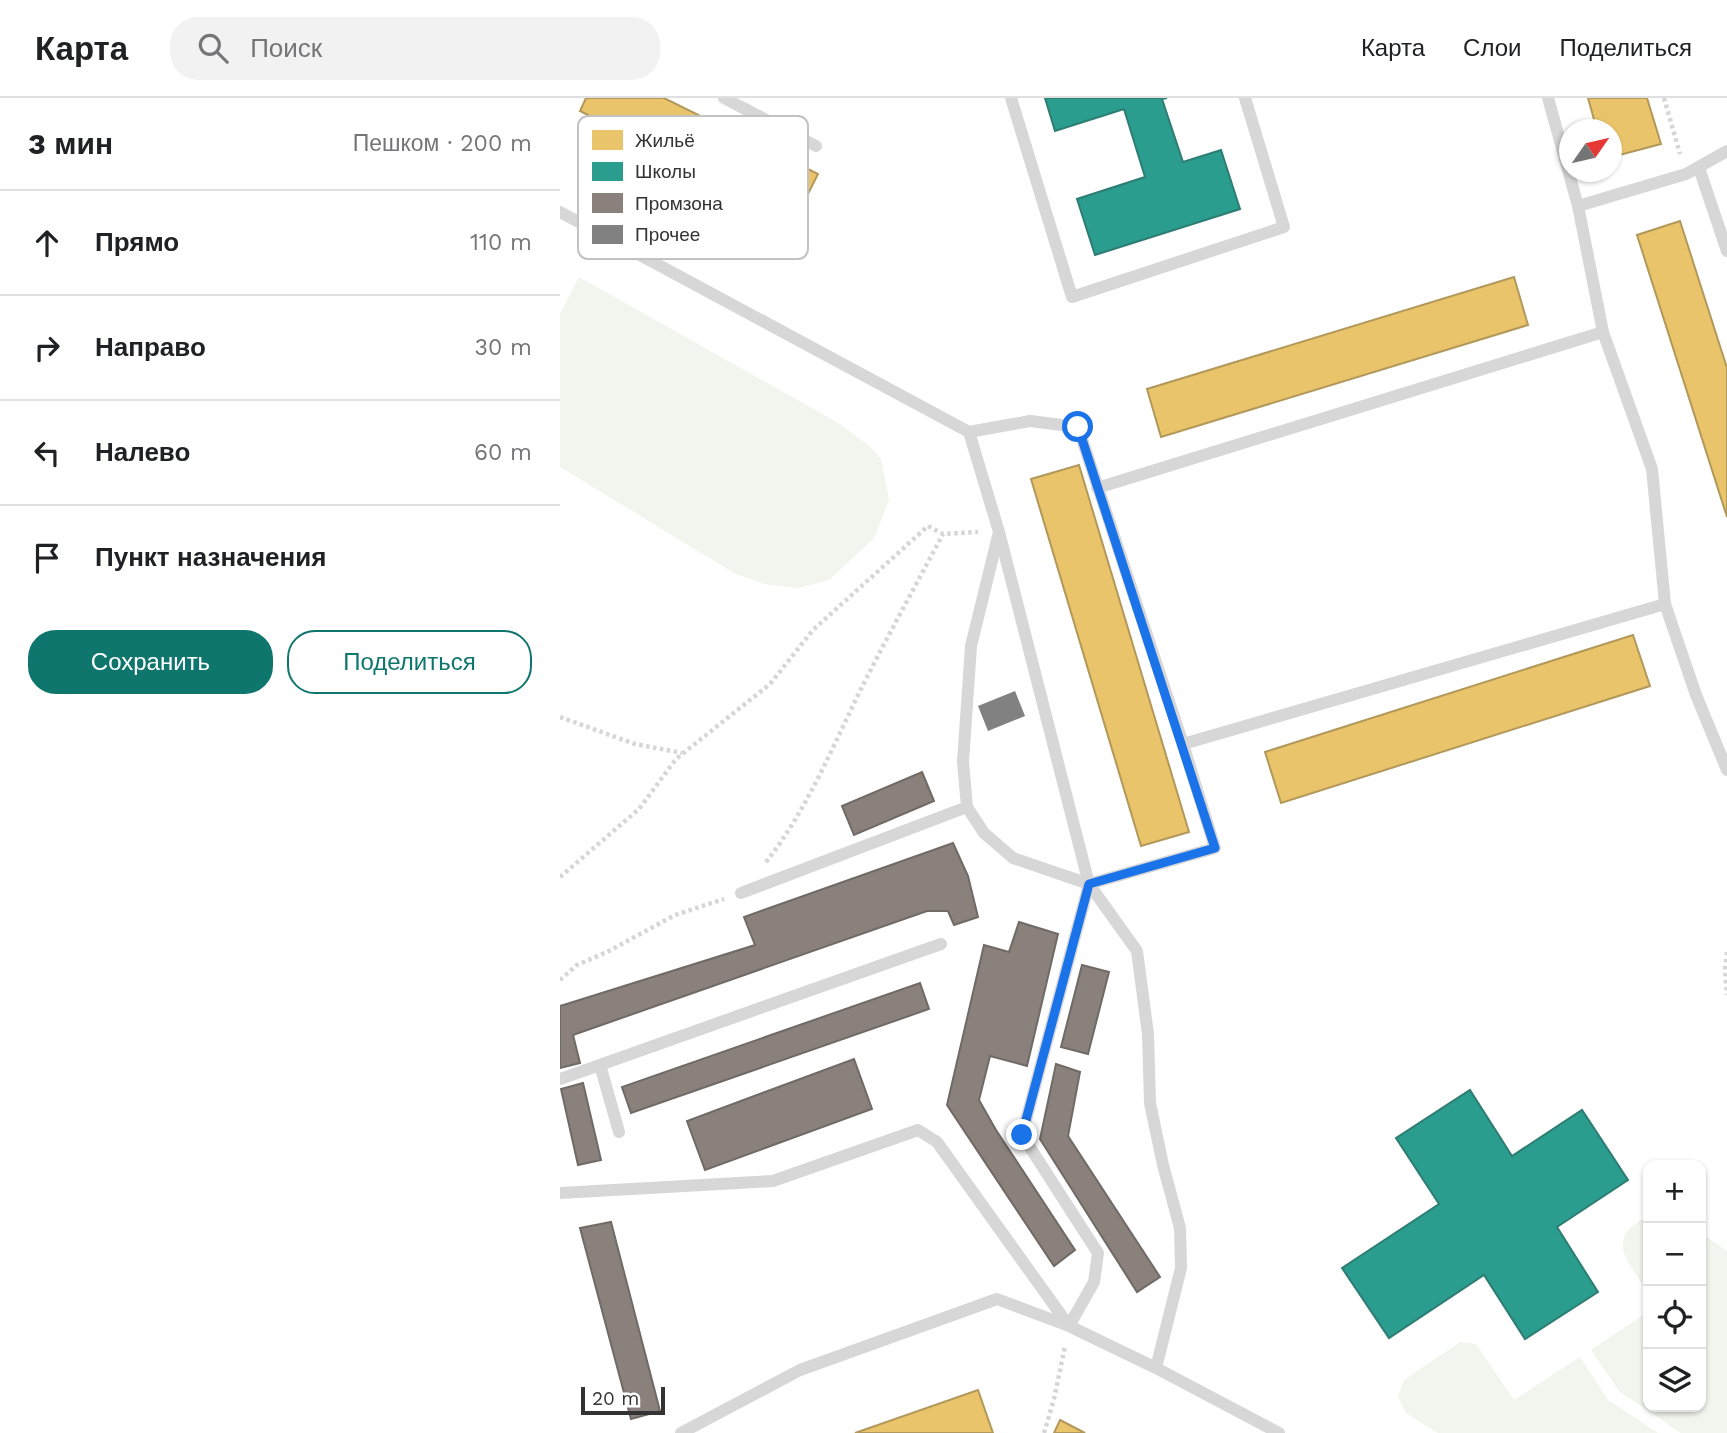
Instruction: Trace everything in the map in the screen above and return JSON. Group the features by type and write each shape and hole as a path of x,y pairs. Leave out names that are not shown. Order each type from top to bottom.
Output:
{"lane":[{"path":"723,98 758,116"},
{"path":"1011,98 1072,297 1284,227 1245,98"},
{"path":"1548,98 1578,206 1603,332 1652,469 1665,604 1696,695 1727,770"},
{"path":"808,142 816,146"},
{"path":"1578,206 1686,174 1727,151"},
{"path":"1699,168 1727,251"},
{"path":"560,212 578,222"},
{"path":"647,259 969,432 1030,421 1078,427 1215,848 1089,884 1013,858 984,833 967,807 963,762 971,646 999,532"},
{"path":"1097,488 1603,332"},
{"path":"969,432 999,532 1089,884 1136,951 1148,1034 1150,1104 1180,1227 1181,1268 1156,1368"},
{"path":"1183,744 1665,604"},
{"path":"741,893 967,807"},
{"path":"1069,1326 1094,1282 1098,1253 1022,1135 1089,884"},
{"path":"560,1079 941,944"},
{"path":"600,1065 619,1132"},
{"path":"560,1193 773,1181 918,1130 937,1142 1069,1326"},
{"path":"681,1433 800,1370 997,1299 1069,1326 1279,1433"}],"path":[{"path":"1664,98 1686,174"},
{"path":"560,877 639,809 676,759 770,684 813,630 928,526 943,534 999,532"},
{"path":"764,865 803,808 870,671 943,534"},
{"path":"560,717 635,744 683,753"},
{"path":"560,980 577,965 676,915 741,893"},
{"path":"1727,952 1727,995"},
{"path":"1044,1433 1069,1326"}],"shaded area":[{"path":"579,277 840,424 869,446 881,459 889,500 874,538 829,580 798,588 764,584 734,573 560,467 560,314"},
{"path":"1643,1219 1643,1284 1624,1251 1626,1233"},
{"path":"1706,1236 1727,1251 1727,1433 1681,1433 1650,1412 1706,1412"},
{"path":"1643,1315 1643,1407 1619,1391 1591,1350"},
{"path":"1460,1342 1476,1344 1514,1400 1580,1357 1608,1400 1658,1433 1438,1433 1406,1413 1398,1397 1404,1380"}],"building: Жильё":[{"path":"586,98 664,98 700,116 590,116 580,111"},
{"path":"1588,98 1647,98 1661,144 1622,154 1622,119 1594,119"},
{"path":"808,169 818,174 808,194"},
{"path":"1680,221 1727,368 1727,517 1637,235"},
{"path":"1514,277 1528,325 1161,437 1147,389"},
{"path":"1079,465 1189,832 1141,846 1031,479"},
{"path":"1633,635 1650,686 1281,803 1265,752"},
{"path":"978,1390 993,1433 855,1433"},
{"path":"1060,1420 1085,1433 1054,1433"}],"building: Школы":[{"path":"1045,98 1167,98 1162,99 1183,162 1221,150 1240,209 1095,255 1077,199 1145,177 1124,109 1055,131"},
{"path":"1470,1090 1512,1156 1582,1110 1628,1180 1557,1227 1598,1292 1525,1339 1484,1275 1389,1338 1342,1268 1439,1204 1396,1138"}],"building: Промзона":[{"path":"922,772 934,801 854,835 842,806"},
{"path":"953,843 968,876 978,917 954,925 948,911 927,911 573,1035 580,1063 560,1068 560,1006 755,945 744,917"},
{"path":"1019,922 1058,934 1027,1066 990,1056 979,1100 1075,1250 1054,1266 947,1105 984,945 1009,952"},
{"path":"1082,965 1109,972 1088,1054 1061,1047"},
{"path":"920,983 929,1009 631,1113 622,1087"},
{"path":"854,1059 872,1109 705,1170 687,1121"},
{"path":"1056,1064 1080,1072 1068,1136 1160,1277 1137,1292 1040,1139"},
{"path":"583,1083 601,1160 578,1165 561,1089"},
{"path":"611,1222 660,1411 631,1419 580,1228"}],"building: Прочее":[{"path":"1015,691 1025,716 988,731 978,706"}],"route":[{"path":"1022,1135 1089,884 1215,848 1078,427"}]}
